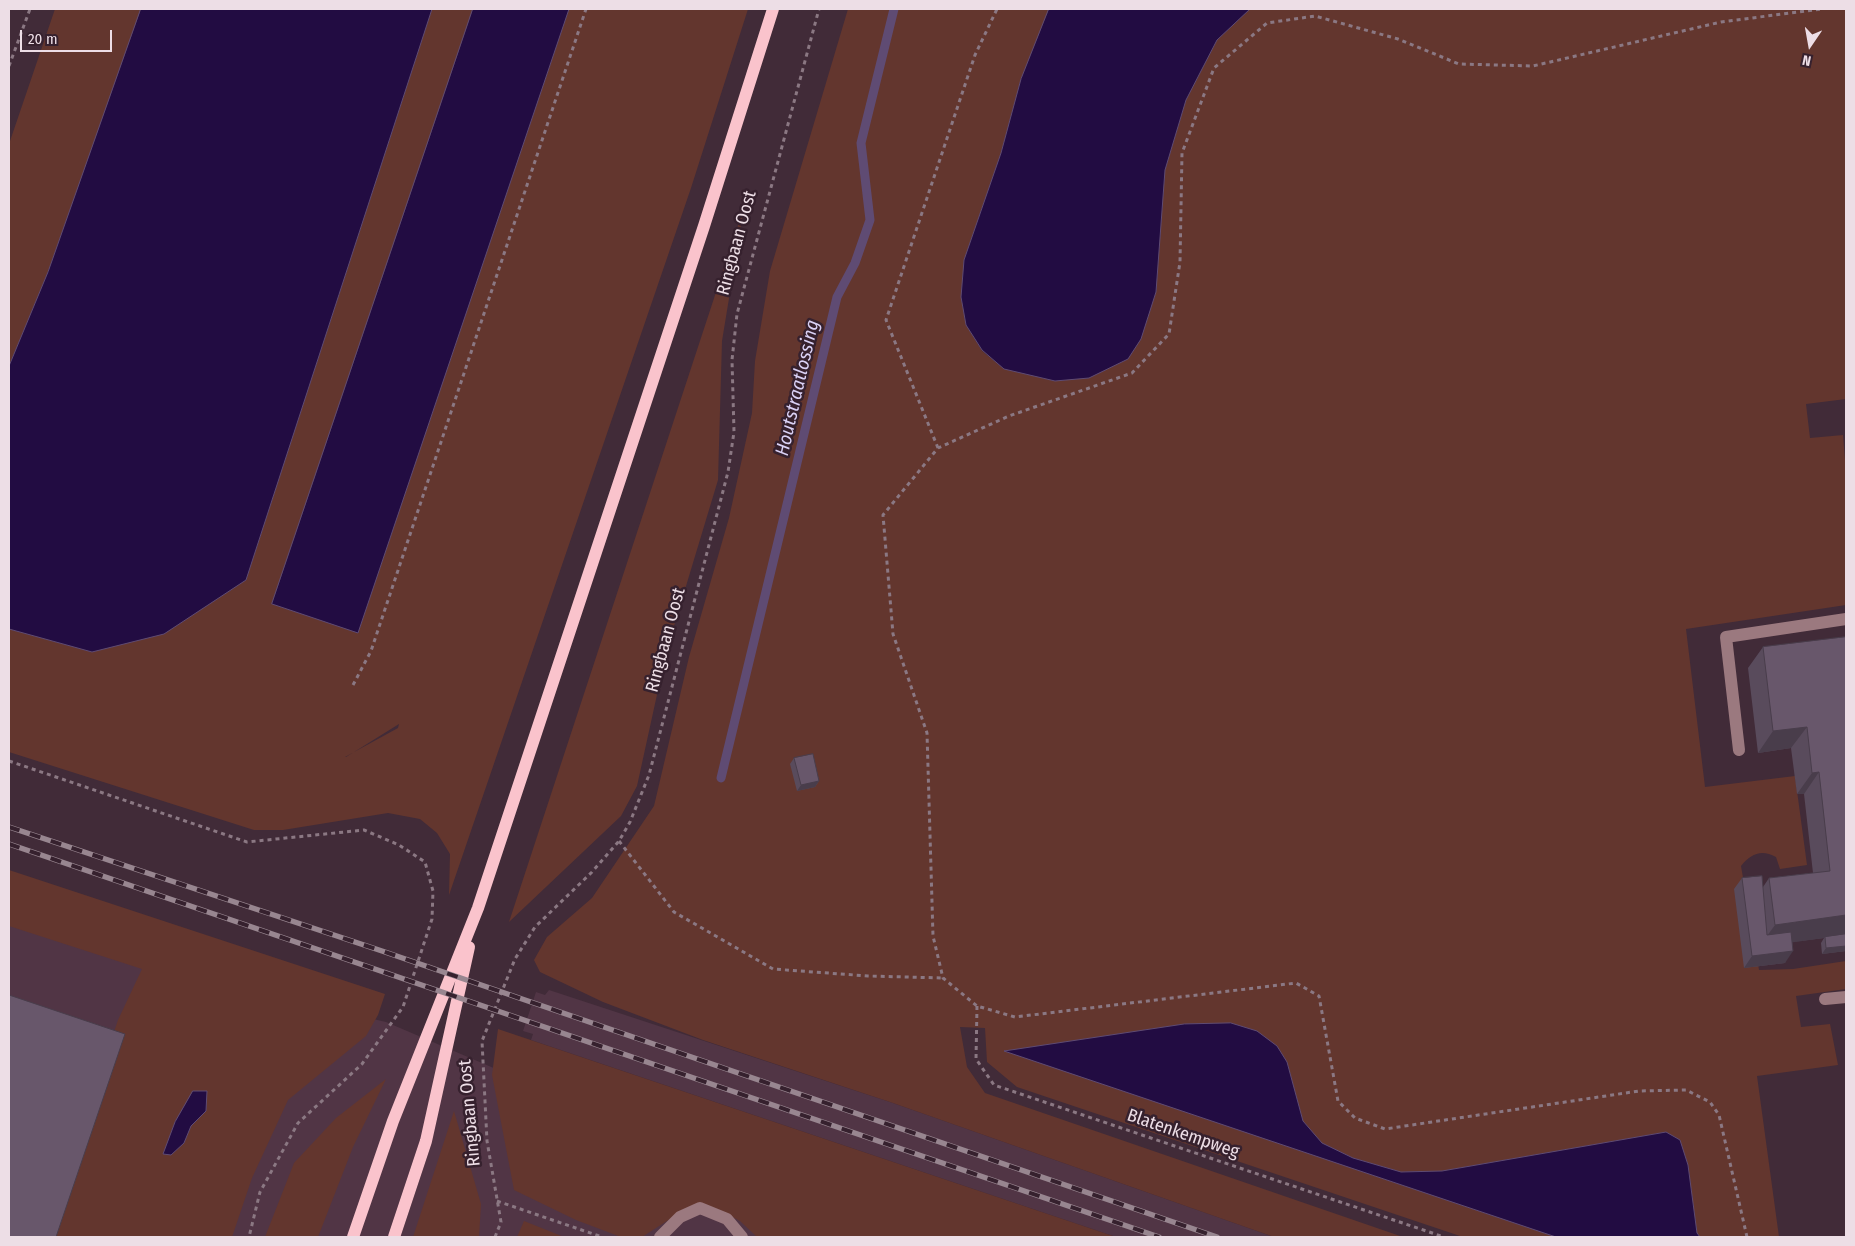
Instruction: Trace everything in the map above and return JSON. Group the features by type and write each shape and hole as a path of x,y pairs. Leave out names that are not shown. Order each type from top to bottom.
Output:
{"main road":[{"name":"Ringbaan Oost","path":"353,1237 393,1121 478,908 774,9"},
{"name":"Ringbaan Oost","path":"394,1237 426,1141 478,908"}],"street":[{"path":"1739,750 1726,637 1846,619"},
{"path":"1825,999 1846,996"},
{"path":"660,1237 680,1217 700,1208 727,1219 742,1237"}],"path":[{"path":"9,66 30,9"},
{"path":"353,685 371,651 586,9"},
{"name":"Ringbaan Oost","path":"495,1237 500,1222 486,1132 482,1041 514,958 535,927 592,872 619,841 630,822 649,775 728,472 734,432 732,360 736,314 819,9"},
{"path":"938,448 886,320 975,55 997,9"},
{"path":"1747,1237 1719,1114 1710,1102 1686,1090 1639,1091 1386,1129 1355,1118 1338,1101 1320,996 1296,983 1015,1017 977,1006 943,978 933,936 927,733 893,634 883,515 938,448 1010,416 1132,373 1169,334 1180,262 1182,152 1214,68 1267,23 1315,16 1398,39 1459,64 1533,66 1721,22 1821,9"},
{"path":"9,761 247,842 364,830 399,844 425,862 433,891 432,920 403,1007 362,1064 298,1123 260,1192 249,1237"},
{"path":"619,841 674,912 773,969 868,976 943,978"},
{"name":"Blatenkempweg","path":"977,1006 976,1059 994,1084 1444,1237"},
{"path":"497,1201 602,1237"}],"shaded area":[{"path":"55,9 141,9 48,272 9,366 9,144"},
{"path":"141,9 432,9 246,580 164,634 92,652 9,629 9,366 48,272"},
{"path":"432,9 473,9 272,603 358,632 569,9 748,9 691,188 449,895 450,854 437,833 420,819 388,813 283,830 254,830 9,752 9,629 92,652 246,580","holes":["399,724 398,728 353,752"]},
{"path":"473,9 569,9 358,633 272,604"},
{"path":"848,9 1049,9 1021,79 1001,153 964,260 961,297 966,325 982,351 1004,369 1055,381 1156,292 1165,170 1186,100 1217,40 1250,9 1846,9 1846,399 1806,404 1810,438 1843,435 1846,472 1846,605 1686,629 1705,787 1795,776 1807,865 1780,869 1776,857 1761,853 1749,858 1741,866 1759,970 1793,969 1846,961 1846,989 1796,996 1801,1027 1830,1024 1838,1065 1757,1076 1779,1237 1700,1237 1697,1233 1688,1165 1680,1140 1666,1132 1442,1171 1401,1172 1353,1158 1322,1143 1303,1121 1287,1062 1231,1023 1184,1024 1006,1051 1556,1237 1463,1237 1017,1087 987,1062 985,1028 960,1027 967,1067 985,1093 1403,1237 1274,1237 893,1103 703,1040 603,1002 540,972 534,960 547,937 592,898 654,806 689,657 729,518 752,413 755,361 770,271"},
{"path":"1049,9 1250,9 1217,40 1186,100 1165,170 1156,292 1141,339 1128,359 1089,378 1055,381 1004,369 982,350 966,325 961,297 964,260 1001,153 1021,79"},
{"path":"744,207 722,341 718,480 667,649 637,786 621,816 509,922"},
{"path":"9,870 385,994 378,1015 366,1036 288,1100 252,1178 232,1237 45,1237 118,1020 142,969 9,926","holes":["193,1091 206,1111 191,1126 184,1143 171,1154 164,1154 175,1122"]},
{"path":"9,925 134,963 386,1022 889,1237 9,1237"},
{"path":"549,990 893,1103 1274,1237 1116,1237 531,1040 533,1034 523,1031 536,992 545,995"},
{"path":"1231,1023 1257,1031 1277,1046 1287,1062 1303,1121 1322,1143 1353,1158 1401,1172 1442,1171 1666,1132 1680,1140 1688,1165 1697,1233 1700,1237 1556,1237 1004,1051 1184,1024"},
{"path":"498,1029 1116,1237 757,1237 740,1221 723,1212 684,1210 642,1237 621,1237 576,1220 514,1190 492,1075"},
{"path":"386,1079 353,1147 318,1237 265,1237 294,1163 336,1118"},
{"path":"193,1091 207,1091 206,1111 191,1126 184,1143 171,1155 163,1154 175,1122"},
{"path":"454,1111 481,1204 479,1237 413,1237"},
{"path":"524,1221 564,1237 517,1237"}],"building":[{"path":"1846,637 1846,915 1775,925 1769,878 1830,871 1819,772 1812,773 1807,727 1773,731 1763,647"},
{"path":"813,754 819,781 801,785 794,758"},
{"path":"1762,876 1767,935 1791,932 1793,951 1752,956 1742,878"},
{"path":"1846,934 1846,946 1826,948 1825,937"},
{"path":"9,995 125,1034 56,1237 9,1237"}],"waterway":[{"name":"Houtstraatlossing","path":"721,778 837,297 855,263 870,220 861,143 894,9"}],"railway":[{"path":"9,827 382,951 1217,1237"},
{"path":"9,844 1159,1237"}]}
